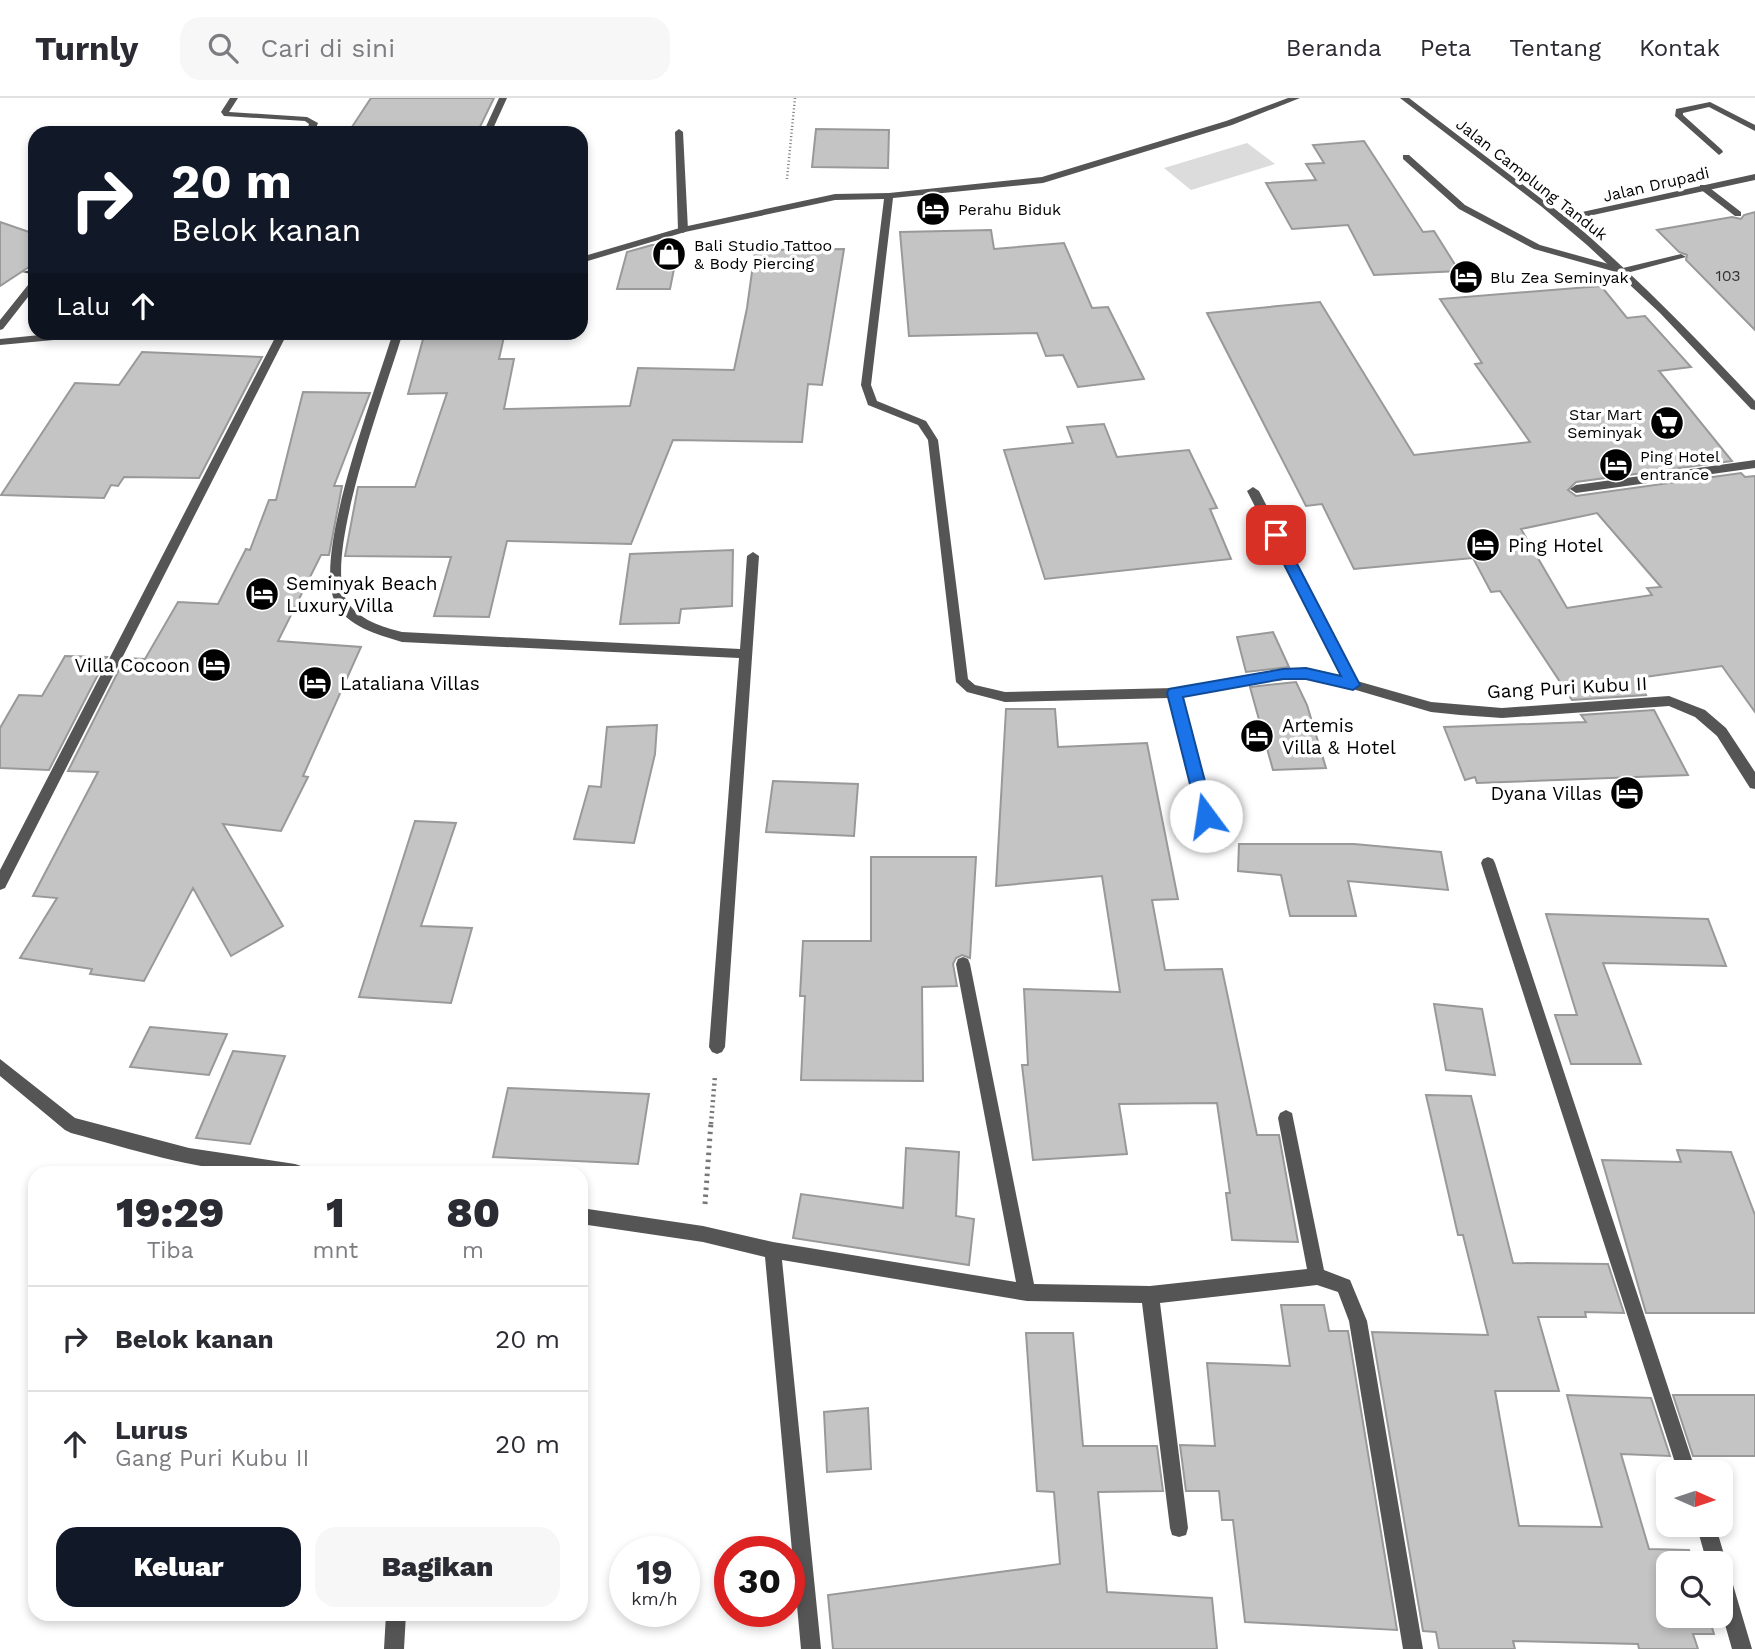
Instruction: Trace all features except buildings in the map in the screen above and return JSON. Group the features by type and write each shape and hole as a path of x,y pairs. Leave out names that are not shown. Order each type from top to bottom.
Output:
{"street":[{"path":"234,98 225,112 227,114 307,119 314,123 313,126"},
{"path":"490,126 503,98"},
{"path":"588,258 683,230 835,197 889,196 1043,180 1229,123 1296,98"},
{"name":"Jalan Camplung Tanduk","path":"1404,98 1454,139 1563,219 1623,271 1667,312 1755,407"},
{"path":"1719,152 1679,116 1679,111 1710,104 1755,128"},
{"path":"679,132 683,230"},
{"path":"1406,157 1462,207 1508,234 1537,247 1623,271 1681,257"},
{"name":"Jalan Drupadi","path":"1563,219 1755,177"},
{"path":"1703,187 1738,214"},
{"name":"Gang Puri Kubu II","path":"889,196 866,385 872,403 922,423 933,440 945,564 962,682 971,689 1005,697 1174,693 1263,677 1306,673 1431,707 1502,713 1669,701 1692,708 1714,721 1755,784"},
{"path":"0,327 28,291"},
{"path":"0,342 28,339"},
{"path":"0,884 279,340"},
{"path":"396,340 344,509 334,569 339,599 354,617 371,628 402,637 744,654"},
{"path":"1576,489 1755,464"},
{"path":"1253,491 1353,685"},
{"path":"717,1047 753,556"},
{"path":"1174,693 1212,840"},
{"path":"1488,863 1683,1460"},
{"path":"963,964 1027,1292"},
{"path":"0,1066 71,1125 189,1156 255,1166"},
{"path":"1286,1118 1317,1276"},
{"path":"588,1217 703,1234 773,1250 1027,1292 1150,1295 1317,1276 1344,1286 1358,1321 1413,1649"},
{"path":"773,1250 811,1649"},
{"path":"1150,1295 1179,1528"},
{"path":"1733,1618 1742,1649"},
{"path":"394,1649 396,1621"}],"path":[{"path":"785,208 795,98"},
{"path":"703,1234 717,1047"}],"shaded area":[{"path":"1247,143 1275,164 1191,190 1164,168"}],"place":[{"name":"Perahu Biduk","path":"933,209"},
{"name":"Bali Studio Tattoo & Body Piercing","path":"669,254"},
{"name":"Blu Zea Seminyak","path":"1466,277"},
{"name":"Star Mart Seminyak","path":"1667,423"},
{"name":"Ping Hotel entrance","path":"1616,465"},
{"name":"Ping Hotel","path":"1483,545"},
{"name":"Seminyak Beach Luxury Villa","path":"262,594"},
{"name":"Villa Cocoon","path":"214,665"},
{"name":"Lataliana Villas","path":"315,683"},
{"name":"Artemis Villa & Hotel","path":"1257,736"},
{"name":"Dyana Villas","path":"1627,793"}],"route":[{"path":"1206,816 1174,693 1205,690 1283,674 1306,673 1353,685 1276,535"}]}
